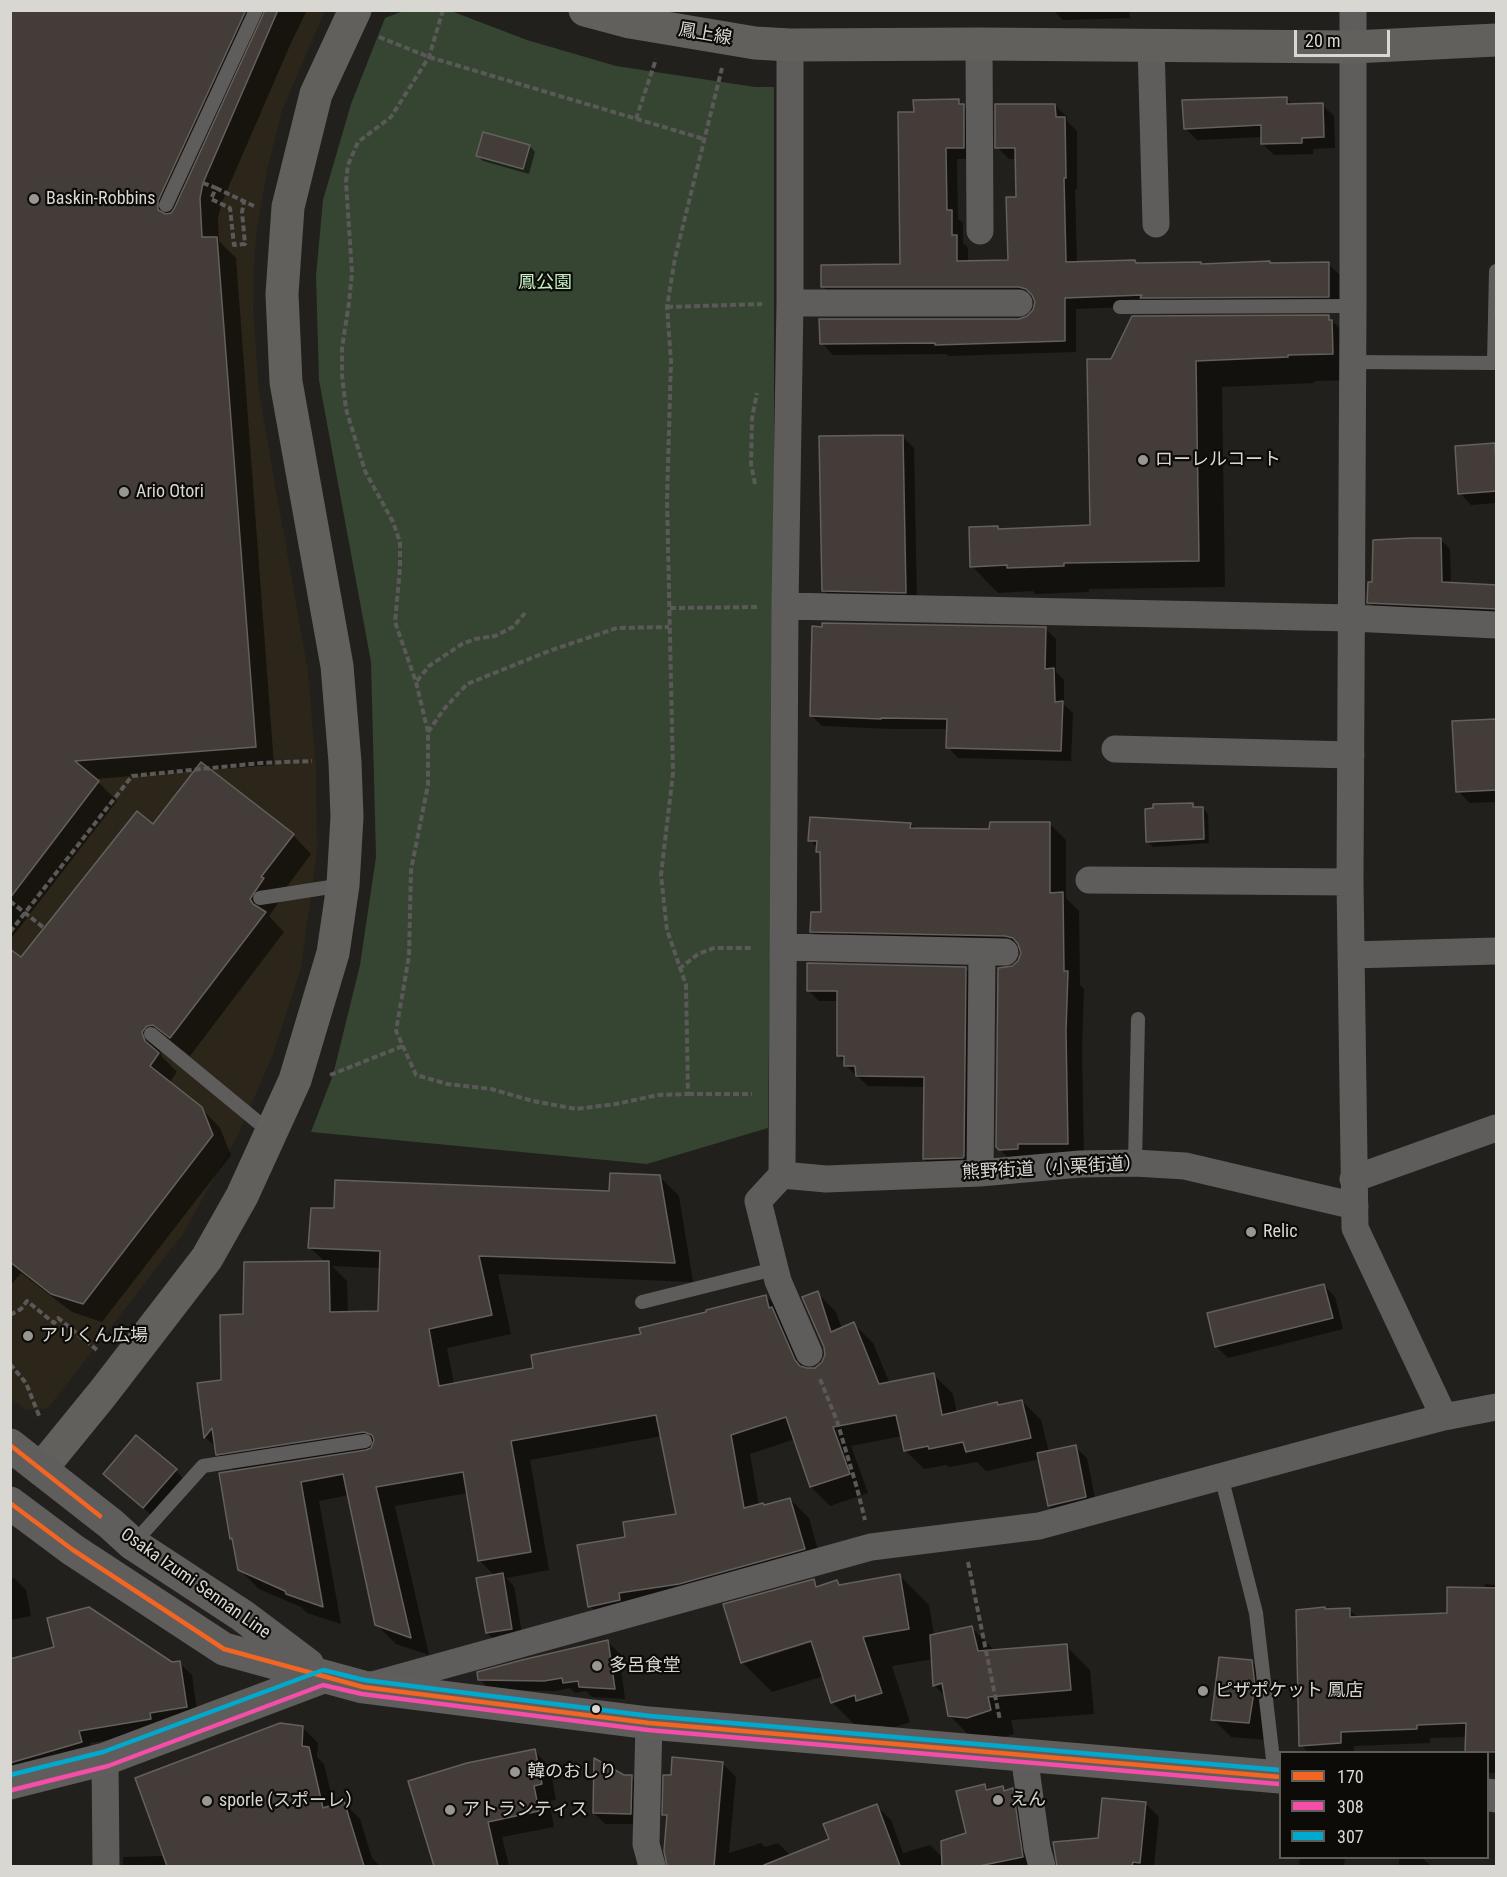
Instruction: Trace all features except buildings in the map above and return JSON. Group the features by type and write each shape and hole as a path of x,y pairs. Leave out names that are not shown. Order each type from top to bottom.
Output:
{"main road":[{"name":"Osaka Izumi Sennan Line","path":"10,1445 133,1544 243,1616 323,1677"},
{"name":"Osaka Izumi Sennan Line","path":"10,1503 73,1550 224,1648 363,1688 649,1723 1278,1777"},
{"path":"10,1783 105,1760 323,1677"}],"street":[{"name":"鳳上線","path":"585,10 630,22 755,43 790,45 1353,47 1497,40"},
{"path":"1353,10 1350,882 1355,1227 1444,1417"},
{"path":"41,1468 103,1393 207,1258 242,1196 295,1080 333,953 343,885 347,817 339,680 286,382 282,294 288,207 315,94 364,23"},
{"path":"979,44 980,231"},
{"path":"790,45 790,303 785,606 782,1175 758,1201 774,1269 809,1353"},
{"path":"1151,45 1156,224"},
{"path":"790,303 1019,303"},
{"path":"785,606 1352,618 1497,625"},
{"path":"1115,749 1351,755"},
{"path":"1089,880 1350,882"},
{"path":"784,947 993,952 980,1173"},
{"path":"1351,955 1497,951"},
{"path":"1354,1192 1497,1128"},
{"name":"熊野街道（小栗街道）","path":"782,1175 825,1179 980,1173 1080,1164 1135,1162 1185,1166 1354,1192"},
{"path":"363,1688 871,1547 1039,1526 1444,1417 1497,1407"},
{"path":"649,1723 646,1844 652,1866"},
{"path":"1011,1753 1042,1866"},
{"path":"105,1760 106,1866"}],"lane":[{"path":"166,205 256,10"},
{"path":"1352,362 1494,363 1497,271"},
{"path":"1120,307 1353,306"},
{"path":"260,898 343,885"},
{"path":"1135,1162 1138,1018"},
{"path":"151,1034 272,1133"},
{"path":"642,1302 774,1269"},
{"path":"133,1544 203,1466 365,1441"},
{"path":"1221,1476 1256,1612 1278,1777"}],"path":[{"path":"443,10 429,57 391,117 358,142 348,165 346,182 352,273 342,348 346,409 365,471 393,522 400,542 395,622 416,682 428,732 428,785 411,870 409,956 396,1031 416,1075 447,1084 491,1089 532,1101 576,1109 616,1104 658,1095 783,1094"},
{"path":"364,23 429,57 704,139"},
{"path":"636,119 656,58"},
{"path":"688,1094 686,985 667,930 661,874 673,773 667,498 671,361 667,307 675,258 722,68"},
{"path":"203,183 260,209"},
{"path":"216,188 211,199 230,208 234,245 245,244 242,212 244,202"},
{"path":"667,307 790,303"},
{"path":"670,608 785,606"},
{"path":"416,682 429,666 462,644 495,636 513,627 525,613"},
{"path":"428,732 444,709 467,684 549,651 617,628 669,627"},
{"path":"10,932 132,776 261,762 314,761"},
{"path":"10,901 44,928"},
{"path":"679,969 698,954 714,948 756,948"},
{"path":"326,1077 403,1046"},
{"path":"10,1316 21,1309 27,1301 54,1323 58,1318 100,1353"},
{"path":"809,1353 837,1422 857,1488 871,1547"},
{"path":"10,1364 26,1383 43,1426"},
{"path":"963,1535 1001,1723 1011,1753"}],"shaded area":[{"path":"10,11 325,11 282,110 268,166 257,227 254,263 253,308 259,393 308,671 316,768 317,850 301,968 273,1054 237,1137 183,1234 48,1408 27,1410 10,1398"}],"green space":[{"name":"鳳公園","path":"403,11 451,11 527,40 616,66 755,87 774,87 774,607 768,1128 647,1164 311,1132 333,1075 360,965 376,857 371,662 319,380 316,276 323,200 351,104 385,18"}],"transit line":[{"name":"170","path":"10,1445 100,1516"},
{"name":"170","path":"10,1503 73,1550 224,1649 363,1687 649,1723 1279,1777"},
{"name":"307","path":"10,1775 103,1752 323,1670 364,1680 650,1716 1279,1770"},
{"name":"308","path":"12,1790 108,1766 323,1685 362,1694 648,1730 1279,1784"}],"place":[{"name":"Baskin-Robbins","path":"34,199"},
{"name":"ローレルコート","path":"1143,460"},
{"name":"Ario Otori","path":"124,492"},
{"name":"Relic","path":"1251,1232"},
{"name":"アリくん広場","path":"28,1336"},
{"name":"多呂食堂","path":"597,1666"},
{"name":"ピザポケット 鳳店","path":"1203,1691"},
{"name":"韓のおしり","path":"515,1772"},
{"name":"えん","path":"998,1800"},
{"name":"sporle (スポーレ）","path":"207,1801"},
{"name":"アトランティス","path":"450,1810"}]}
